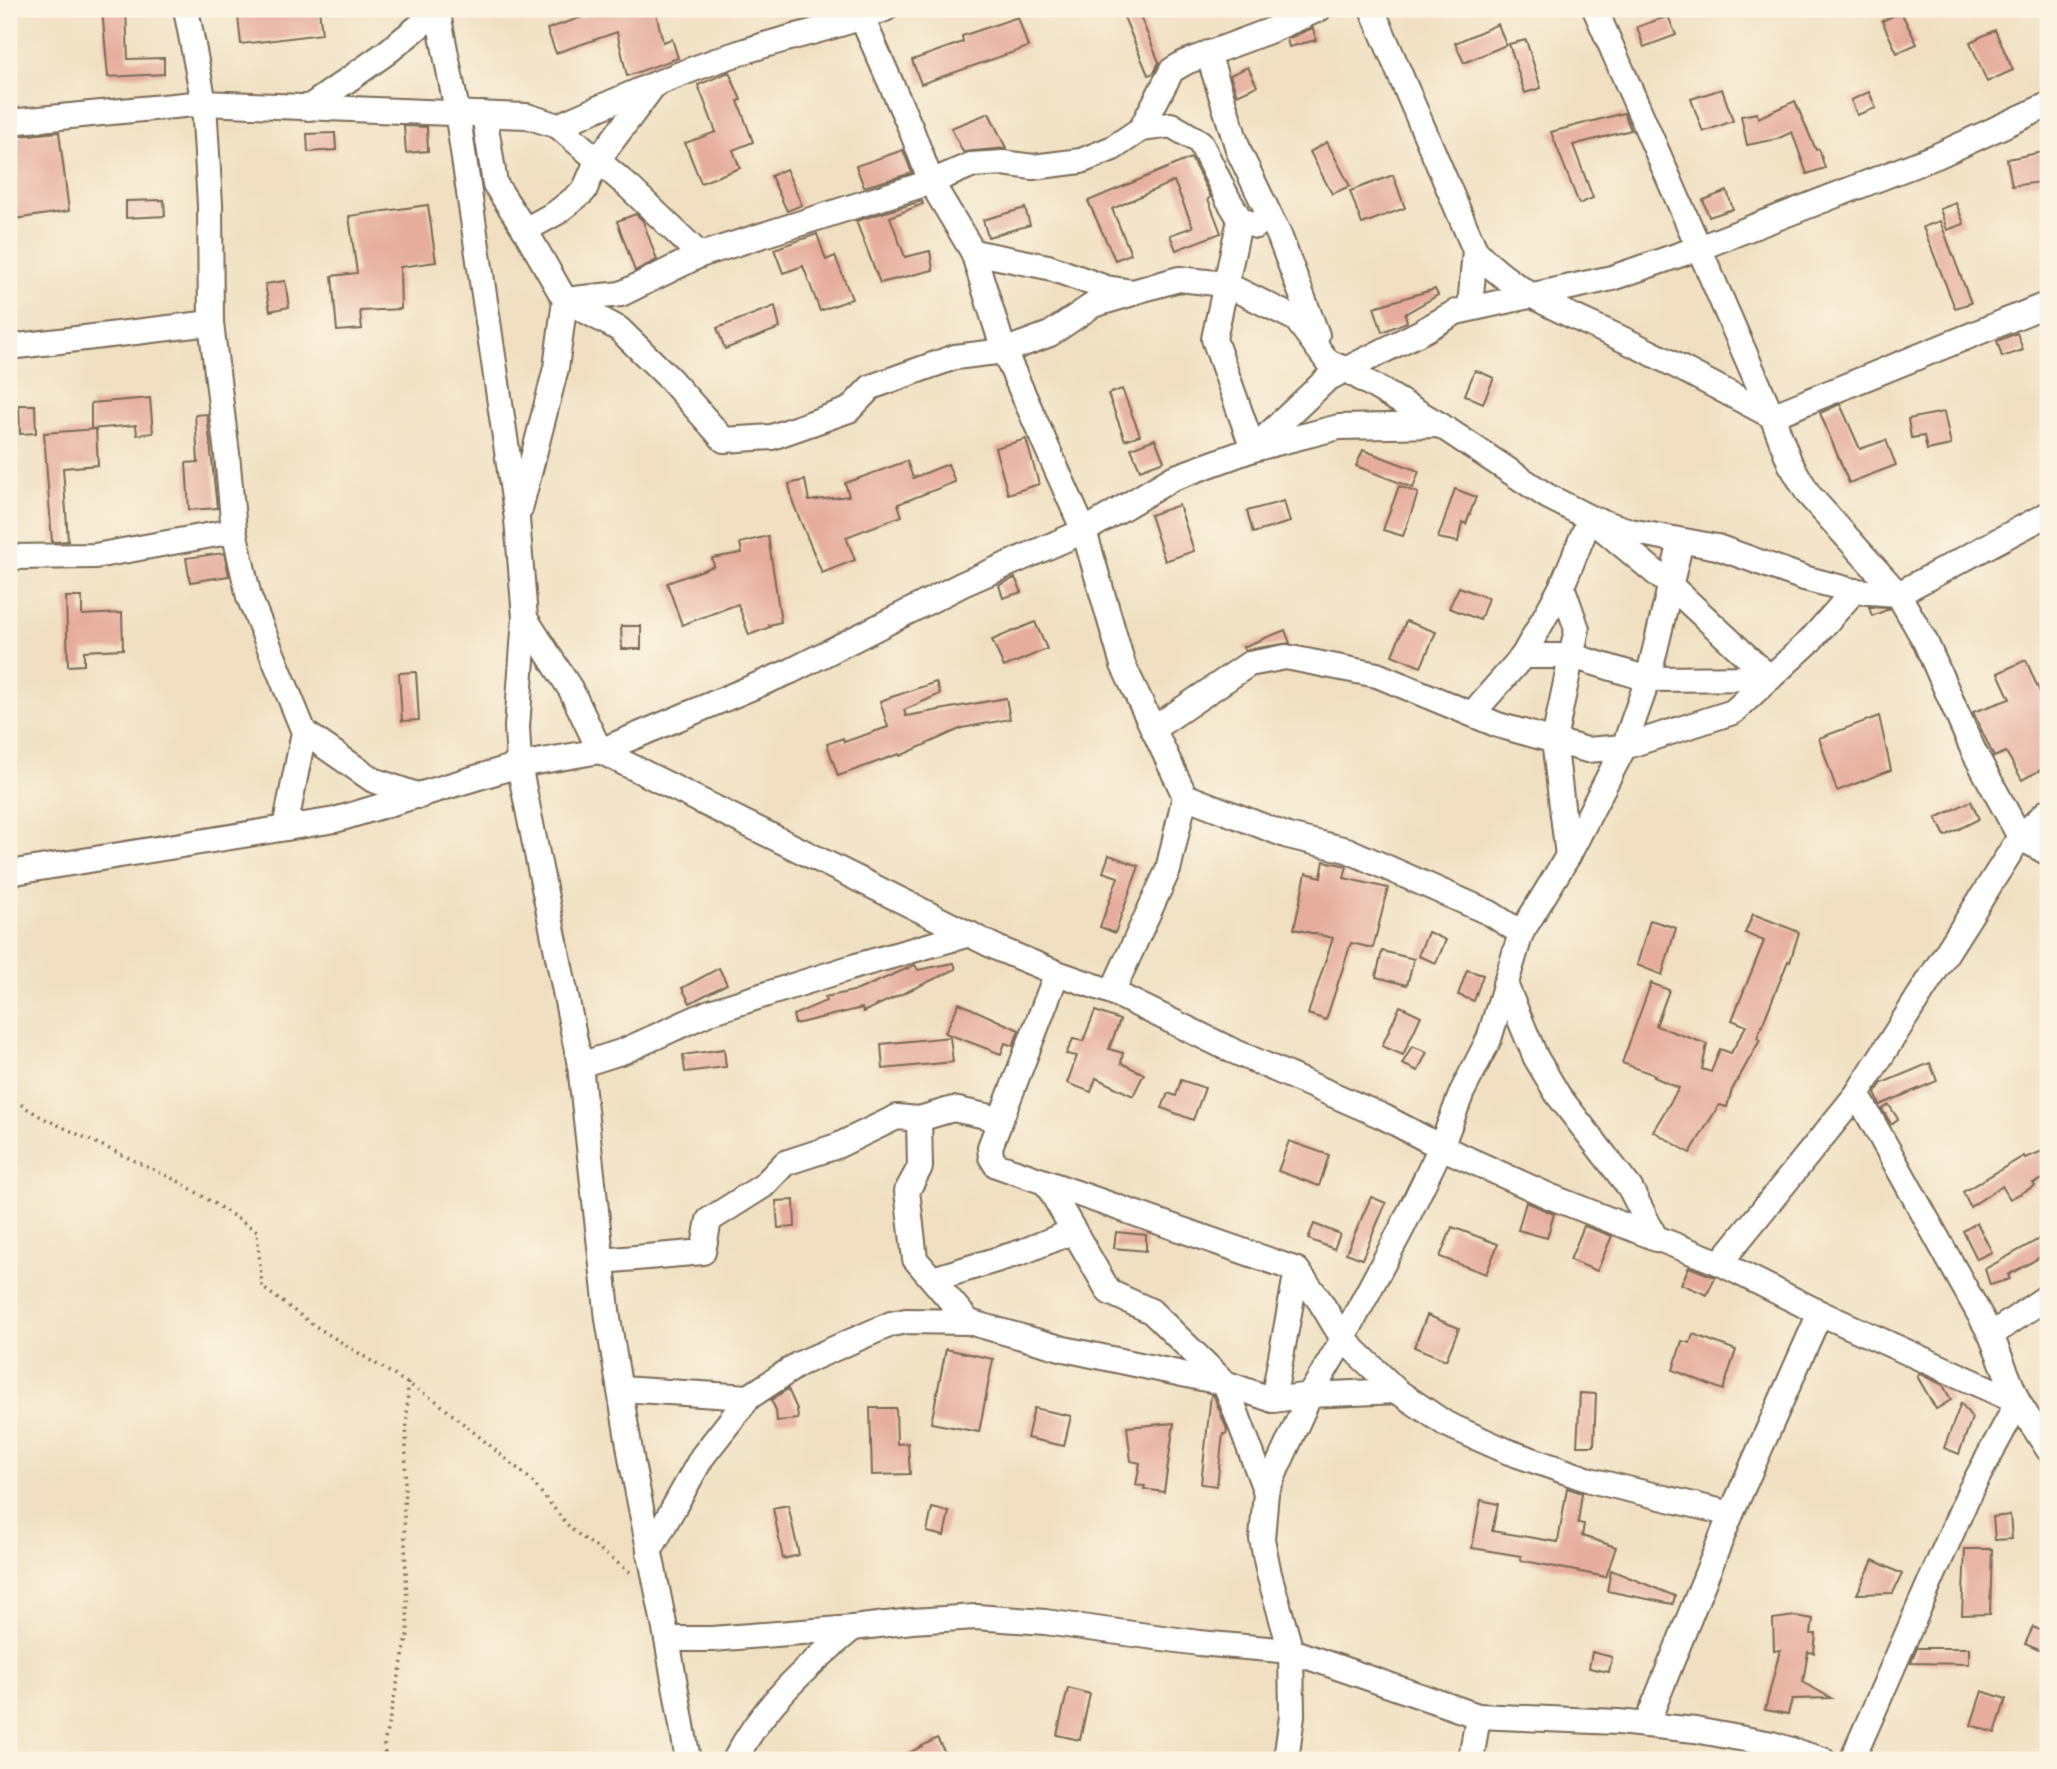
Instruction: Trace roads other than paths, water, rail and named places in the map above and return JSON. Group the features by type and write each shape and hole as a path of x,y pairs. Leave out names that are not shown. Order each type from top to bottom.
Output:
{"street":[{"path":"186,9 204,103 210,205 211,323 234,531 249,597 304,732 373,780 420,796"},
{"path":"1141,129 1172,70 1319,9"},
{"path":"1372,9 1475,250 1486,263 1531,297 1641,348 1772,416 2048,304"},
{"path":"1595,9 1790,463 1808,495 1898,594 1925,641 1974,752 2020,837 2048,853"},
{"path":"308,108 386,53 437,10 457,111 517,519 525,618 519,686 519,765 580,1065 602,1261 620,1389 688,1760"},
{"path":"558,126 656,83 739,53 870,12 931,182 973,252 1004,351 1084,531 1123,665 1185,796 1168,870 1112,992"},
{"path":"1208,53 1239,152 1336,365"},
{"path":"525,230 556,213 584,191 597,162 656,83"},
{"path":"9,122 204,103 457,111 527,116 558,126 597,162 630,187 700,255"},
{"path":"1252,449 1328,379 1336,365 1423,331 1456,312 1612,278 1699,248 1937,156 2048,105"},
{"path":"484,114 495,184 565,300 618,329 670,379 724,440 772,437 849,410 871,387 955,357 1004,351 1050,334 1093,305 1179,279 1225,284 1296,319 1336,365 1440,425 1547,496 1615,528 1717,547 1804,578 1854,591 1898,594 2048,514"},
{"path":"565,300 621,294 700,255 931,182 971,165 1003,163 1033,167 1081,161 1113,148 1141,129 1171,125 1200,142 1239,152"},
{"path":"1200,142 1234,209 1279,235"},
{"path":"1239,152 1225,284 1214,339 1244,419 1252,449"},
{"path":"1471,307 1475,250"},
{"path":"973,252 1048,267 1107,288 1133,292"},
{"path":"517,519 556,368 565,300"},
{"path":"9,347 211,323"},
{"path":"9,873 335,820 519,765 600,751 791,671 963,584 1084,531 1173,478 1252,449 1339,427 1440,425"},
{"path":"1590,518 1669,584 1769,678"},
{"path":"1472,714 1523,656 1562,586 1590,518"},
{"path":"9,557 95,555 234,531"},
{"path":"1286,1760 1292,1716 1291,1651 1262,1539 1266,1492 1310,1395 1402,1228 1441,1147 1462,1092 1489,1039 1521,933 1568,856 1624,747 1648,679 1681,541"},
{"path":"1562,586 1577,629 1554,740 1568,856"},
{"path":"1153,729 1250,664 1286,657 1377,676 1498,725 1587,750 1624,747 1733,712 1810,641 1854,591"},
{"path":"525,618 570,690 600,751 970,934 1057,973 1112,992 1231,1050 1384,1117 1441,1147 1549,1196 1720,1263 1820,1313 2018,1402"},
{"path":"1523,656 1572,656 1648,679 1769,678"},
{"path":"285,828 304,732"},
{"path":"1185,796 1288,836 1347,849 1490,914 1521,933"},
{"path":"1720,1263 1857,1094 2020,837 2048,811"},
{"path":"580,1065 624,1051 710,1012 856,966 970,934"},
{"path":"1057,973 990,1147 996,1166 1297,1270 1343,1339 1397,1391 1446,1424 1509,1452 1590,1480 1731,1514"},
{"path":"1505,984 1536,1058 1558,1094 1630,1188 1656,1239"},
{"path":"1857,1094 1991,1335 2018,1402 2048,1449"},
{"path":"602,1261 704,1252 709,1220 763,1186 785,1163 837,1146 897,1118 919,1119 953,1110 1000,1119"},
{"path":"919,1119 920,1167 907,1191 915,1259 969,1322"},
{"path":"1048,1186 1109,1292 1151,1311 1225,1383 1266,1492"},
{"path":"933,1279 1021,1252 1074,1231"},
{"path":"1273,1400 1297,1270"},
{"path":"1991,1335 2048,1296"},
{"path":"1646,1725 1731,1514 1820,1313"},
{"path":"649,1552 702,1457 749,1397 799,1363 891,1324 906,1321 969,1322 1064,1349 1225,1383 1273,1400 1310,1395 1397,1391"},
{"path":"620,1389 749,1397"},
{"path":"1852,1760 1970,1491 2018,1402"},
{"path":"667,1639 712,1639 976,1617 1045,1622 1199,1643 1291,1651 1478,1716 1695,1730 1772,1744 1824,1760"},
{"path":"735,1760 764,1713 825,1651 853,1628"},
{"path":"1471,1760 1478,1716"}]}
